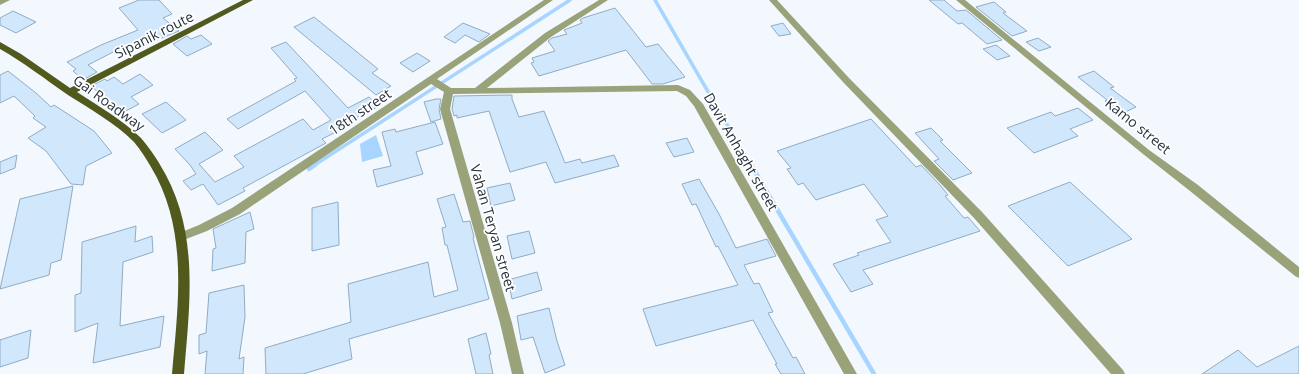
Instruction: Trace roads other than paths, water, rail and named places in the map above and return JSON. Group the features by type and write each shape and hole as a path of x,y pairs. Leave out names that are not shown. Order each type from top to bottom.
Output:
{"main road":[{"name":"Sipanik route","path":"70,92 249,0"},
{"name":"Gai Roadway","path":"0,45 106,116 136,139 166,181 172,196 181,237 184,262 184,298 178,374"}],"street":[{"path":"0,3 6,0"},
{"name":"18th street","path":"181,237 203,228 236,211 549,0"},
{"path":"479,89 548,35 604,0"},
{"path":"773,0 846,80 978,215 1119,374"},
{"name":"Kamo street","path":"960,0 1146,152 1194,188 1299,273"},
{"path":"432,80 449,91"},
{"name":"Davit Anhaght street","path":"449,91 479,89 678,88 686,90 698,104 851,374"},
{"name":"Vahan Teryan street","path":"449,91 445,109 506,323 518,374"}],"water":[{"path":"376,135 383,156 362,162 360,144"}],"waterway":[{"path":"313,166 570,0"},
{"path":"655,0 751,166"},
{"path":"309,169 315,165"},
{"path":"751,165 874,374"}]}
